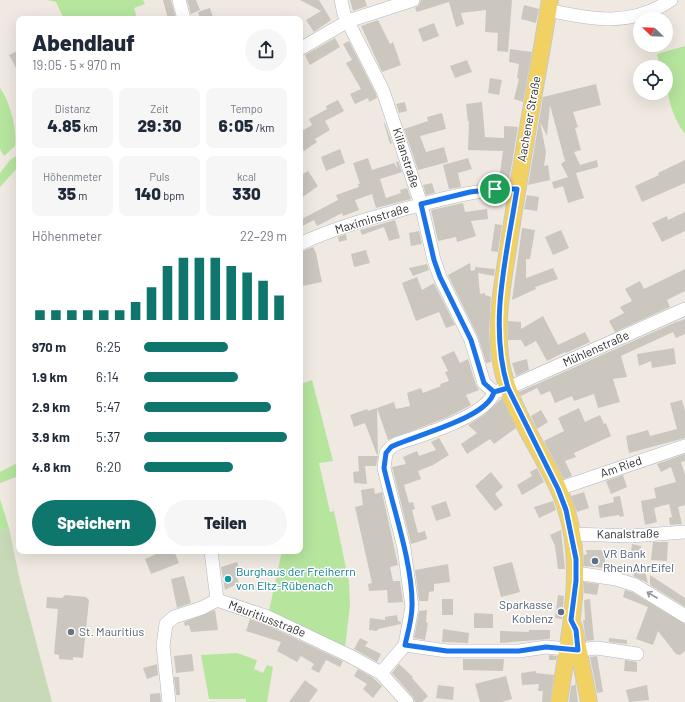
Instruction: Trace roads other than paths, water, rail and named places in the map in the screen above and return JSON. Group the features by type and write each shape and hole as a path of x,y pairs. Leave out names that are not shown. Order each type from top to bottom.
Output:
{"main road":[{"name":"Aachener Straße","path":"549,5 517,189 499,318 501,390 558,489 572,534 576,573 571,620 576,630 572,649"},
{"path":"559,702 572,649"},
{"path":"572,649 589,702"}],"street":[{"path":"179,0 183,16"},
{"name":"Kilianstraße","path":"340,0 348,21 383,91 421,204 434,260 440,277 471,340 484,383 501,390"},
{"path":"303,47 348,21 413,0"},
{"path":"549,5 570,15 622,19 636,17 659,8 671,0"},
{"name":"Maximinstraße","path":"303,243 358,221 421,204 483,190 517,189"},
{"name":"Mühlenstraße","path":"501,390 685,309"},
{"path":"381,673 405,645 412,607 404,548 384,468 386,453 391,447 444,427 466,416 501,390"},
{"name":"Am Ried","path":"558,489 685,446"},
{"name":"Kanalstraße","path":"572,534 631,536 685,532"},
{"path":"211,554 217,600"},
{"path":"576,573 616,579 635,585 685,616"},
{"name":"Mauritiusstraße","path":"169,702 163,653 166,624 174,617 202,608 217,600 249,610 342,651 381,673 407,702"},
{"path":"405,645 447,651 519,651 546,647 572,649 597,648 637,654"}],"place":[{"name":"VR Bank RheinAhrEifel","path":"595,561"},
{"name":"Burghaus der Freiherrn von Eltz-Rübenach","path":"228,579"},
{"name":"Sparkasse Koblenz","path":"561,612"},
{"name":"St. Mauritius","path":"71,632"}]}
